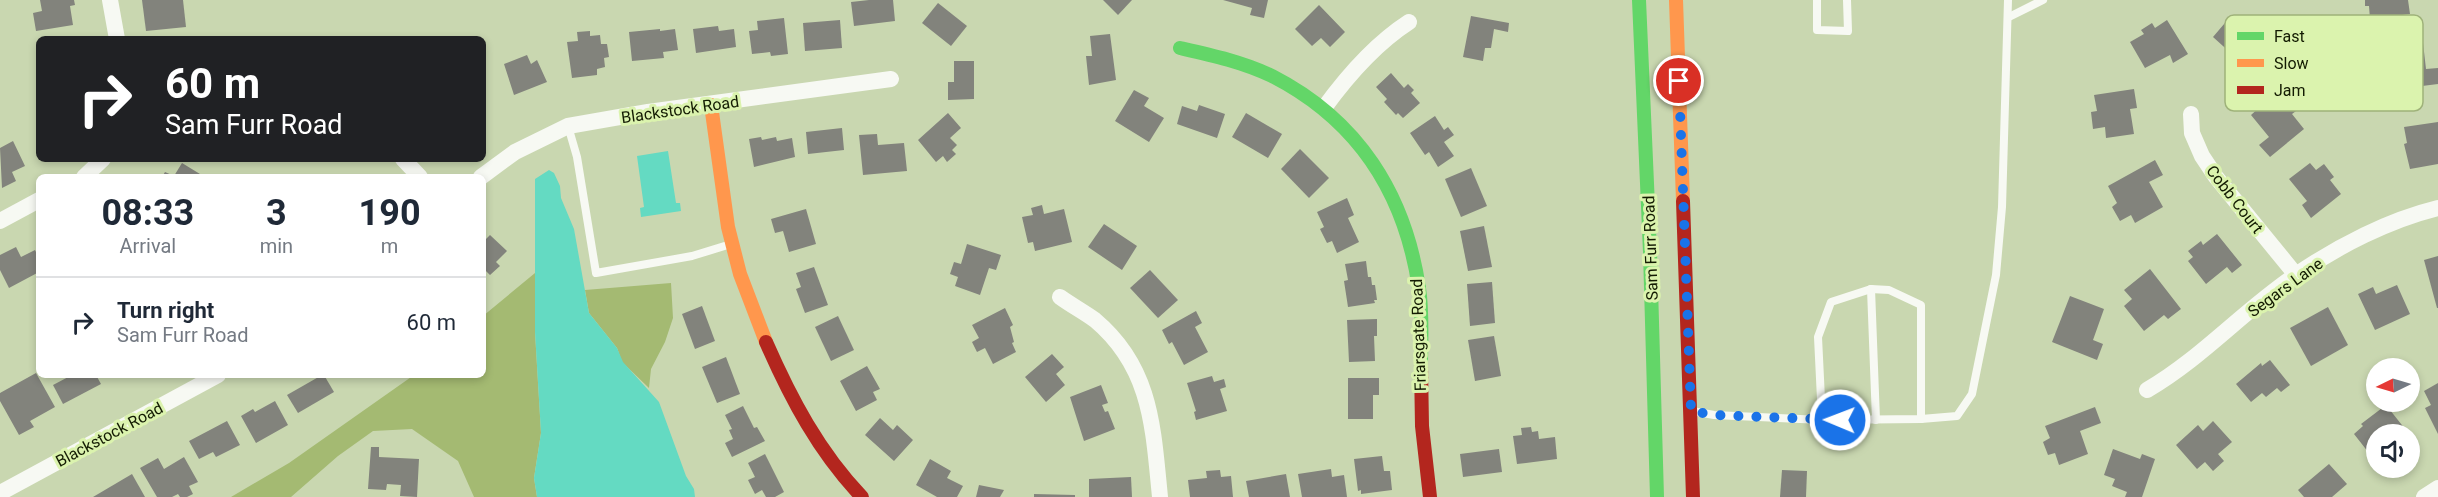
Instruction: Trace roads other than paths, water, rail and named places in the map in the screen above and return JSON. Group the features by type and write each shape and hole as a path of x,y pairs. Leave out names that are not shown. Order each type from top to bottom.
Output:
{"street":[{"path":"110,0 116,36"},
{"name":"Sam Furr Road","path":"1639,0 1654,364 1656,496"},
{"path":"1676,0 1694,497"},
{"path":"1324,108 1356,67 1395,31 1409,22"},
{"name":"Friarsgate Road","path":"1180,48 1215,54 1241,62 1287,83 1324,108 1347,130 1378,169 1389,187 1409,238 1419,289 1421,406 1430,497"},
{"name":"Blackstock Road","path":"486,174 515,152 568,126 648,112 891,79"},
{"path":"711,105 732,244 748,297 794,401 818,445 849,487 862,497"},
{"name":"Cobb Court","path":"2191,114 2192,133 2202,156 2216,177 2296,275"},
{"path":"87,174 100,162"},
{"path":"406,162 417,174"},
{"path":"0,221 36,203"},
{"name":"Segars Lane","path":"2147,390 2180,369 2296,275 2343,247 2438,208"},
{"path":"1060,297 1094,319 1126,353 1136,369 1153,424 1160,497"},
{"name":"Blackstock Road","path":"0,493 213,378"},
{"path":"2424,497 2438,488"}],"lane":[{"path":"1816,0 1817,30 1848,31 1847,0"},
{"path":"1691,411 1714,415 1822,420 1957,416 1972,394 1996,275 2002,207 2008,0"},
{"path":"2009,17 2043,0"},
{"path":"568,126 577,157 596,273 692,256 732,244"},
{"path":"1822,420 1818,337 1832,302 1871,289 1889,290 1921,305 1921,418"},
{"path":"1871,289 1876,420"}],"water":[{"path":"668,151 676,203 680,203 681,211 641,217 640,208 644,207 637,156"},
{"path":"549,170 554,173 560,186 561,198 574,229 589,313 617,348 623,362 659,402 686,476 694,489 695,497 537,497 534,478 541,433 535,332 535,179"}]}
